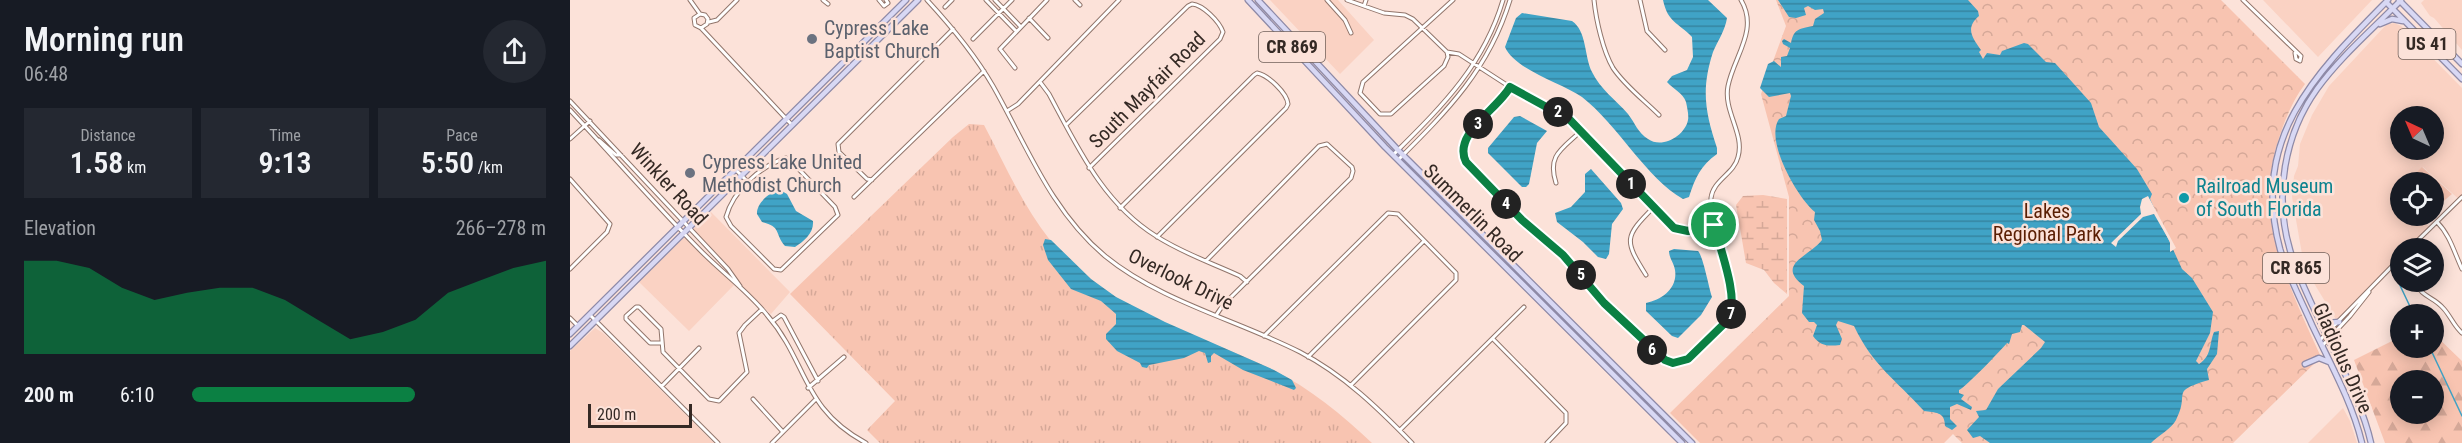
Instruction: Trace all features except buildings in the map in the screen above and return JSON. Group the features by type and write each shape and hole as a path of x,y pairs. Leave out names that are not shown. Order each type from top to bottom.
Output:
{"main road":[{"path":"570,334 906,0"},
{"path":"570,346 918,0"},
{"name":"Summerlin Road","path":"1248,0 1398,160 1682,443"},
{"name":"Summerlin Road","path":"1258,0 1398,150 1692,443"},
{"name":"Gladiolus Drive","path":"2371,443 2358,403 2296,267 2286,237 2282,202 2285,166 2293,135 2310,99 2343,58 2400,0"},
{"name":"US 41","path":"2400,0 2462,64"},
{"name":"Gladiolus Drive","path":"2362,443 2354,417 2292,280 2280,248 2274,212 2276,166 2285,131 2309,86 2340,49 2386,1"},
{"name":"US 41","path":"2386,1 2462,79"},
{"path":"2371,31 2391,19 2406,22"},
{"path":"2318,317 2327,323 2339,322"},
{"path":"2305,364 2319,358 2329,362"}],"street":[{"path":"690,0 700,14 707,17 708,21"},
{"path":"708,21 717,20 737,0"},
{"path":"823,0 828,4"},
{"path":"879,0 884,6 888,0"},
{"name":"Overlook Drive","path":"927,0 953,29 984,71 1055,200 1084,236 1128,272 1157,288 1308,357 1351,385 1412,443"},
{"path":"945,7 952,0"},
{"path":"986,0 1016,31"},
{"path":"994,0 1020,26"},
{"path":"973,39 1012,0"},
{"path":"1015,68 1000,49 1047,0"},
{"path":"1075,0 1080,5"},
{"path":"1007,111 1018,104 1119,0"},
{"path":"1326,0 1345,20 1351,33"},
{"path":"1347,0 1384,13 1405,15 1422,27 1447,52 1459,54 1510,87 1563,115 1674,228 1682,231 1714,225"},
{"path":"1364,6 1366,0"},
{"path":"1447,52 1448,57 1444,66 1391,114 1380,114 1360,93 1361,85 1453,0"},
{"path":"1394,155 1449,98 1474,64 1488,39 1503,0"},
{"path":"1398,160 1454,103 1480,68 1498,32 1510,0"},
{"path":"1594,0 1604,46 1612,66 1659,116"},
{"path":"1640,0 1647,31 1650,37 1665,50"},
{"path":"1510,87 1465,140 1462,151 1466,162 1522,220 1563,255 1604,303 1665,360 1673,363 1688,359 1729,319 1732,312 1726,271 1714,225 1711,195 1718,182 1733,169 1739,154 1738,138 1727,100 1729,81 1748,27 1748,15 1741,0"},
{"path":"2243,0 2295,53"},
{"name":"South Mayfair Road","path":"1065,125 1192,4 1199,5 1221,27 1223,32 1220,39 1089,168"},
{"path":"700,14 696,16 694,23 792,124"},
{"path":"1029,18 1048,38"},
{"path":"701,28 706,26 708,21"},
{"path":"872,180 867,179 839,152 838,144 953,29"},
{"path":"852,52 858,59"},
{"path":"854,197 984,71"},
{"path":"1120,208 1254,75 1261,73 1287,99 1286,108 1157,237"},
{"path":"1040,82 1049,94 1089,168 1120,208 1157,237 1240,276 1247,282"},
{"name":"Winkler Road","path":"570,101 730,272 743,290"},
{"name":"Winkler Road","path":"570,110 678,227 762,309 772,321 815,400 837,423 863,442"},
{"path":"570,139 590,122"},
{"path":"1556,183 1554,159 1581,131"},
{"path":"595,138 616,155 621,155"},
{"path":"1206,261 1319,146 1327,144 1352,167 1352,178 1223,305 1217,315"},
{"path":"786,158 837,211 838,215 781,270 774,269 731,226 726,217 736,197 750,181 757,174 786,158"},
{"path":"736,170 750,181"},
{"path":"570,179 610,224 607,232 570,269"},
{"path":"2444,215 2462,197"},
{"path":"1646,275 1632,253 1630,237 1634,227 1654,207"},
{"path":"1264,336 1374,226 1392,212 1398,214 1457,276 1453,283 1351,385"},
{"path":"2420,238 2433,226"},
{"path":"2441,226 2448,234 2462,268"},
{"path":"1308,357 1424,241"},
{"path":"2322,346 2362,296 2390,270"},
{"path":"2319,340 2327,337 2366,297 2369,290"},
{"path":"2421,292 2445,309 2453,324 2462,333"},
{"path":"662,343 650,342 626,319 626,316 638,307 661,328 663,352 678,369 711,400 721,399 747,372 739,333 762,309"},
{"path":"1400,430 1524,307"},
{"path":"590,315 718,443"},
{"path":"772,321 781,315 784,317 818,381"},
{"path":"570,318 578,326"},
{"path":"1493,339 1566,413 1568,419 1547,443"},
{"path":"662,386 699,348"},
{"path":"808,388 844,357"},
{"path":"753,399 783,432"},
{"path":"772,443 815,400"}],"shaded area":[{"path":"1270,0 1338,0 1374,40 1340,74"},
{"path":"2263,0 2372,0 2318,57"},
{"path":"2424,0 2462,0 2462,50 2430,16 2421,3"},
{"path":"2394,23 2401,26 2462,88 2462,202 2444,186 2444,172 2429,172 2423,167 2418,172 2390,172 2390,226 2429,226 2431,228 2421,238 2390,238 2390,270 2341,323 2337,321 2312,280 2302,254 2292,197 2300,144 2312,115 2329,86 2386,25"},
{"path":"711,212 790,292 771,314 743,288 732,270 693,229"},
{"path":"684,237 734,285 689,331 639,282"},
{"path":"595,328 603,333 714,443 570,443 570,351"},
{"path":"2343,408 2357,443 2308,443"}],"green space":[{"name":"Lakes Regional Park","path":"1776,0 2221,0 2305,84 2290,110 2279,138 2272,167 2270,195 2272,223 2278,250 2297,304 2321,357 2233,443 1962,443 1953,434 1944,443 1700,443 1670,413 1789,296 1789,197 1761,94 1786,26"},
{"path":"969,124 984,125 1014,184 1040,227 1050,240 1090,278 1109,293 1154,318 1287,377 1325,403 1372,443 880,443 867,430 895,401 790,294"},
{"path":"2422,167 2428,172 2417,172"},
{"path":"2444,187 2452,194 2444,201"},
{"path":"1763,195 1787,199 1787,294 1764,270 1746,263 1736,205 1743,196"},
{"path":"2390,342 2390,358 2444,358 2444,344 2462,361 2462,443 2385,443 2354,360"}],"water":[{"path":"1663,0 1708,0 1727,18 1709,65 1706,89 1707,112 1717,154 1699,173 1689,197 1683,199 1644,165 1595,108 1582,97 1518,63 1505,47 1516,18 1522,13 1572,21 1577,25 1583,37 1589,66 1599,84 1628,114 1645,137 1654,142 1666,142 1678,136 1686,126 1688,118 1685,99 1667,82 1672,76 1687,70 1693,57 1692,37 1671,18"},
{"path":"1778,0 1968,0 1978,11 1979,16 1972,25 1971,33 1981,50 1979,52 1983,59 1987,53 2000,55 2002,51 2024,43 2028,44 2046,62 2055,63 2091,103 2099,127 2137,169 2152,194 2150,199 2182,269 2192,278 2213,312 2210,333 2196,361 2199,364 2208,354 2214,332 2219,331 2217,354 2207,369 2209,380 2184,391 2180,411 2168,429 2151,443 1990,443 1980,436 1973,438 1967,430 1979,417 1976,411 1986,410 1998,389 2045,342 2024,325 2020,332 2012,334 2009,344 2007,343 1959,390 1959,393 1964,395 1961,399 1972,407 1971,410 1957,404 1950,407 1950,419 1957,426 1952,430 1945,426 1941,415 1924,411 1885,372 1869,352 1854,326 1838,321 1836,325 1842,339 1840,345 1825,345 1816,340 1813,336 1817,325 1809,322 1802,313 1804,286 1793,272 1797,261 1822,240 1814,220 1815,212 1801,196 1785,169 1776,141 1779,119 1786,116 1791,96 1790,93 1769,97 1760,88 1768,64 1774,61 1781,67 1781,57 1787,56 1790,48 1782,41 1784,39 1791,43 1795,32 1813,26 1815,19 1824,13 1823,9 1815,10 1808,6 1804,8 1806,15 1796,18 1789,17"},
{"path":"1520,116 1547,131 1537,143 1529,184 1526,187 1522,187 1488,153 1488,148 1514,117"},
{"path":"1591,169 1621,203 1623,209 1612,224 1609,254 1606,259 1598,257 1557,222 1555,213 1571,207 1585,192 1585,174"},
{"path":"780,190 787,194 796,211 813,221 810,233 795,247 785,246 775,228 762,222 757,214 764,199"},
{"path":"1045,239 1051,240 1091,279 1116,297 1165,322 1274,370 1292,380 1296,388 1294,390 1243,370 1214,353 1211,356 1211,362 1208,363 1205,353 1199,351 1184,358 1149,365 1147,368 1142,367 1140,363 1117,351 1106,339 1106,334 1116,324 1116,314 1101,301 1071,289 1048,260 1043,245"},
{"path":"1674,249 1698,251 1712,297 1701,315 1678,338 1672,336 1646,311 1646,303 1663,296 1674,282 1675,270 1669,251"}],"pier":[{"path":"2148,196 2176,248 2170,252 2170,242 2154,214 2143,217 2118,241 2116,247 2111,243 2141,214 2142,199"}],"waterway":[{"path":"2403,292 2409,304"},
{"path":"2435,358 2462,416"}],"place":[{"name":"Cypress Lake Baptist Church","path":"812,39"},
{"name":"Cypress Lake United Methodist Church","path":"690,173"},
{"name":"Railroad Museum of South Florida","path":"2184,198"}],"route":[{"path":"1510,87 1570,120 1674,228 1688,231 1714,225 1726,271 1732,312 1729,319 1688,359 1673,363 1654,352 1604,303 1563,255 1522,220 1471,169 1463,157 1462,148 1467,137 1510,87"}]}
